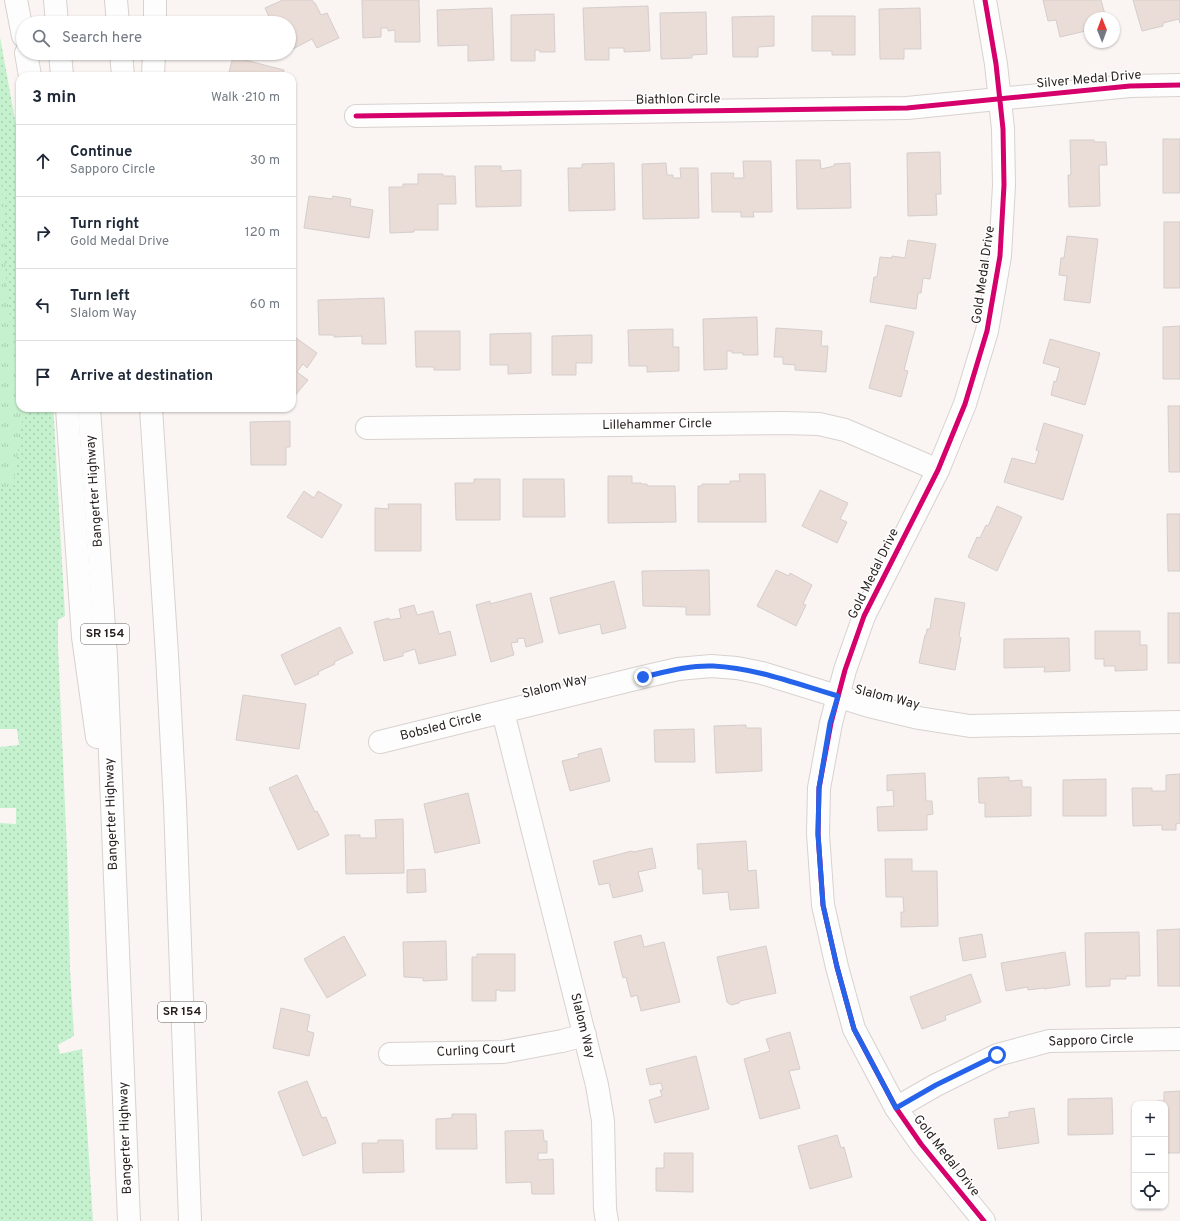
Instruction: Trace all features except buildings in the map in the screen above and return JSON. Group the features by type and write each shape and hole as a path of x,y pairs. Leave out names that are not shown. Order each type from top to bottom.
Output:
{"main road":[{"path":"16,0 19,16"},
{"path":"55,0 56,16"},
{"path":"116,0 117,16"},
{"path":"154,16 155,0"},
{"name":"Gold Medal Drive","path":"984,1221 921,1144 896,1108 854,1029 837,967 823,905 818,834 819,788 830,723 845,670 864,616 938,470 965,404 987,331 1000,256 1004,185 1003,130 1000,99 996,64 985,0"},
{"path":"27,60 29,72"},
{"path":"61,60 62,72"},
{"path":"122,60 123,72"},
{"path":"153,72 154,60"},
{"name":"Silver Medal Drive","path":"1000,99 1130,86 1180,85"},
{"name":"Biathlon Circle","path":"356,116 906,108 1000,99"},
{"path":"67,412 83,637 114,861"},
{"name":"Bangerter Highway","path":"89,412 106,657 129,1221"},
{"name":"SR 154","path":"151,412 168,655 175,804 190,1221"},
{"name":"Lillehammer Circle","path":"368,428 784,423 819,424 845,430 938,470"},
{"name":"Slalom Way","path":"607,1221 605,1209 603,1121 597,1085 503,712 643,677 678,670 711,666 737,668 762,673 869,706 919,718 970,726 1180,722"},
{"name":"Bobsled Circle","path":"380,742 503,712"},
{"name":"Curling Court","path":"390,1054 503,1052 562,1041 585,1035"},
{"name":"Sapporo Circle","path":"896,1108 936,1085 997,1055 1049,1041 1180,1039"}],"green space":[{"path":"0,37 16,125 16,412 53,412 54,420 65,616 58,620 58,647 67,851 70,969 74,1036 58,1045 60,1054 82,1049 93,1221 0,1221 0,823 16,824 16,808 0,808 0,747 19,745 17,729 0,729"},
{"path":"0,172 3,201 7,290 16,358 16,412 23,412 23,415 13,487 0,487"}],"cycle path":[{"path":"984,1221 921,1144 896,1108 854,1029 837,967 823,905 818,834 819,788 831,723 845,670 864,616 938,470 965,404 987,331 1000,256 1004,185 1003,129 996,64 985,0"},
{"path":"356,116 907,108 1130,86 1180,85"}],"route":[{"path":"643,677 678,670 711,666 737,668 762,673 838,696 830,723 819,788 818,834 823,905 837,967 854,1029 896,1108 936,1085 997,1055"}]}
